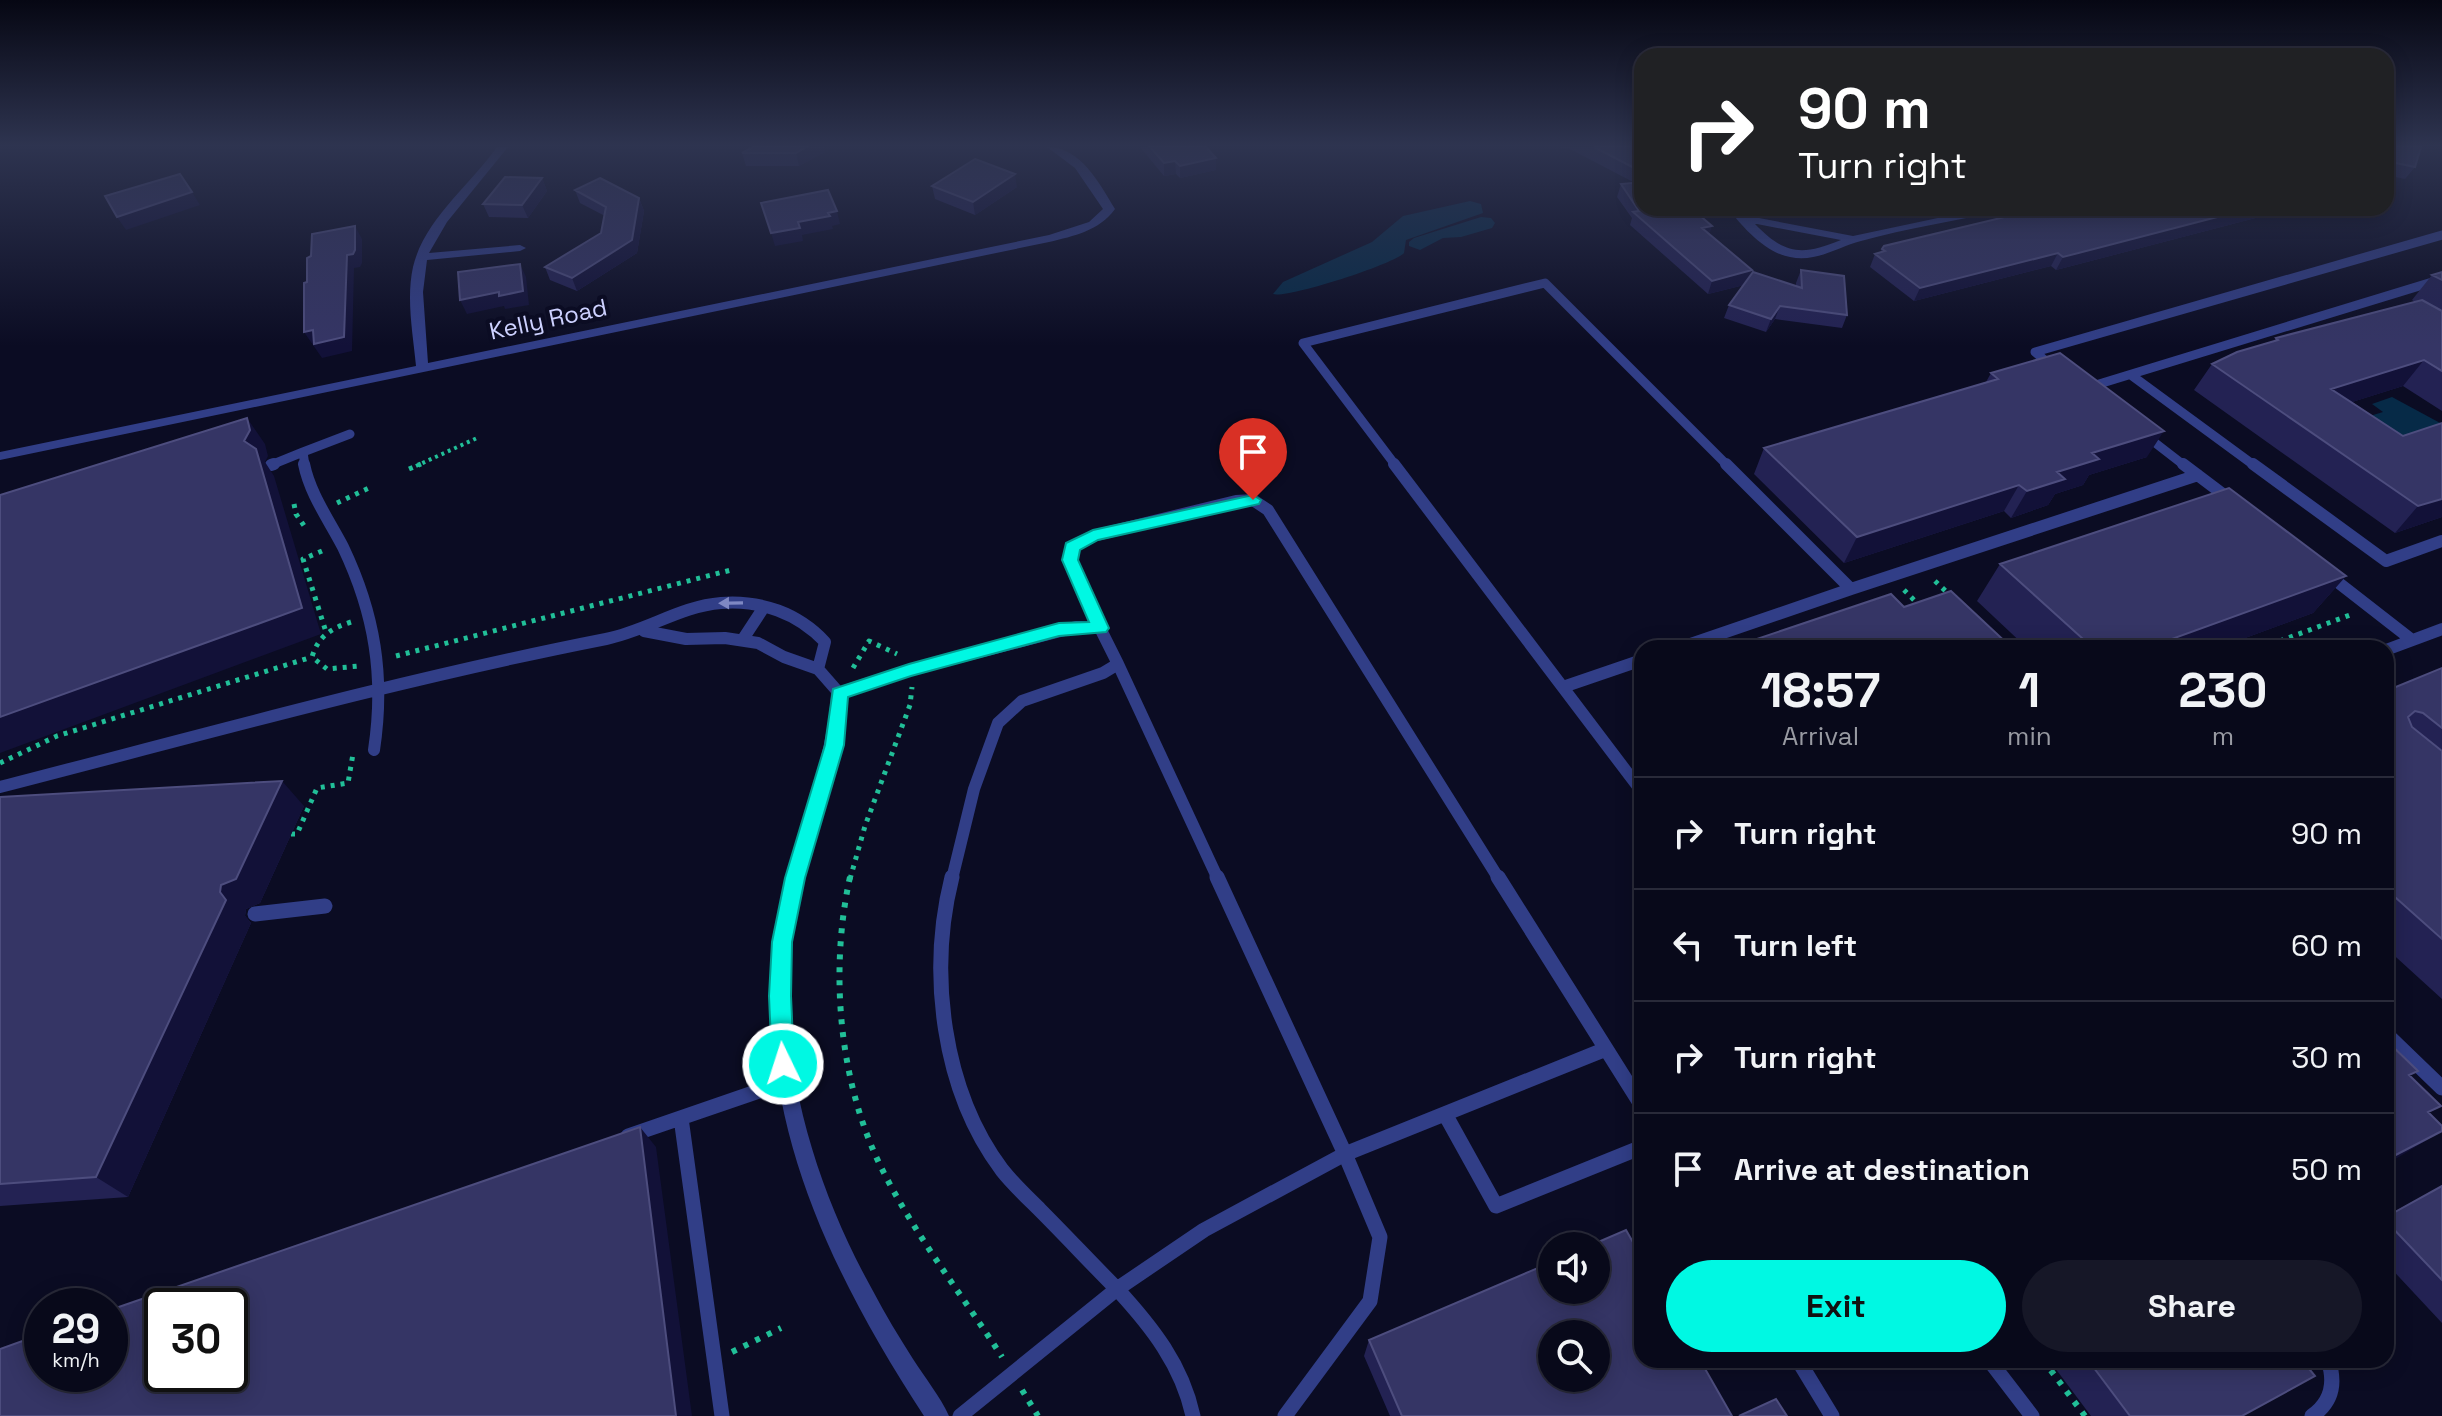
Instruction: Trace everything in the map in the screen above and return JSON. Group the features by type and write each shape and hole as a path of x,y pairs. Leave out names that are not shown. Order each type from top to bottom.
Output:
{"street":[{"path":"422,367 418,278 423,257 451,213"},
{"name":"Kelly Road","path":"0,456 1009,246 1081,230 1103,220 1107,213"},
{"path":"1741,216 1765,243 1790,254 1817,254 1853,239 1956,216"},
{"path":"1754,216 1853,239"},
{"path":"423,257 520,248"},
{"path":"839,693 834,745 795,878 782,942 780,1019 785,1082 798,1143 830,1229 909,1374 937,1416"}],"lane":[{"path":"2059,371 2035,352 2442,235"},
{"path":"2083,389 2442,279"},
{"path":"1634,781 1303,343 1545,283 1851,589"},
{"path":"2373,300 2385,307"},
{"path":"2131,375 2386,561 2439,545"},
{"path":"2071,380 2096,399"},
{"path":"2134,427 2247,513"},
{"path":"271,465 350,434"},
{"path":"303,452 310,490 342,545 376,632 379,688 374,750"},
{"path":"1702,640 2198,475"},
{"path":"1285,1416 1370,1301 1380,1237 1345,1154 1100,628 1070,560 1072,547 1093,536 1236,501 1253,500 1268,510 1634,1093"},
{"path":"2321,569 2412,640"},
{"path":"0,787 379,688 544,650 644,631 685,608 724,603 764,607 794,616 815,629 825,642 818,669"},
{"path":"743,639 764,607"},
{"path":"644,631 686,639 743,639 818,669 839,693 909,670 1059,630 1100,628"},
{"path":"2394,647 2442,629"},
{"path":"1563,687 1634,663"},
{"path":"1118,664 1103,673 1022,701 998,723 974,789 944,909 946,1039 964,1099 988,1150 1004,1173 1158,1333 1191,1400 1193,1416"},
{"path":"255,914 325,906"},
{"path":"2394,1042 2442,1088"},
{"path":"960,1416 1117,1289 1204,1230 1345,1154 1606,1049"},
{"path":"606,1144 785,1082"},
{"path":"1445,1114 1496,1206 1634,1150"},
{"path":"681,1118 722,1416"},
{"path":"1803,1368 1832,1416"},
{"path":"1995,1368 2032,1416"},
{"path":"2312,1416 2323,1410 2331,1395 2334,1373 2332,1368"}],"path":[{"path":"409,469 477,438"},
{"path":"292,500 296,514 323,551 303,559 326,632"},
{"path":"1919,567 1952,597"},
{"path":"312,657 318,665 330,671 359,666 731,570"},
{"path":"1890,577 1922,607"},
{"path":"2282,640 2370,607"},
{"path":"0,763 57,736 312,657 326,632 371,615"},
{"path":"348,622 352,637"},
{"path":"839,693 869,641 899,656 912,678 910,705 855,863 845,902 841,948 847,1049 865,1131 883,1172 1038,1416"},
{"path":"356,651 359,693"},
{"path":"291,834 297,834 317,788 348,783 354,744"},
{"path":"714,1359 781,1328"},
{"path":"2049,1368 2085,1416"}],"water":[{"path":"1416,213 1483,213 1406,240 1404,253 1361,273 1297,291 1273,294 1283,282 1372,242 1403,216"},
{"path":"1481,217 1491,218 1495,223 1492,228 1461,237 1443,238 1420,250 1409,246 1414,238"},
{"path":"2392,397 2442,424 2397,439 2360,419 2383,412 2372,404"}],"building":[{"path":"605,213 636,213 632,240 572,278 545,267 601,233"},
{"path":"764,213 828,213 830,216 798,222 800,228 771,233"},
{"path":"1638,216 1700,216 1712,226 1702,228 1752,270 1712,281"},
{"path":"2009,216 2221,216 2063,257 2058,253 1920,288 1875,254 1885,251 1882,249"},
{"path":"355,226 355,250 347,255 344,337 314,344 313,330 304,332 304,283 307,282 307,258 311,256 312,234"},
{"path":"520,264 523,291 499,296 499,292 460,300 458,272"},
{"path":"1801,270 1844,276 1847,315 1780,306 1771,319 1729,305 1753,272 1802,288"},
{"path":"2422,300 2442,311 2442,371 2424,360 2331,389 2403,436 2442,423 2442,499 2418,506 2212,364 2237,352 2278,340 2276,338"},
{"path":"2060,353 2164,431 2092,453 2099,459 2057,472 2065,479 2027,491 2019,485 1857,537 1764,448 1998,379 1991,373"},
{"path":"247,418 250,430 244,441 256,449 302,608 0,717 0,495"},
{"path":"2229,488 2346,576 2169,640 2084,640 2000,564"},
{"path":"1951,591 2003,640 1754,640 1891,594 1904,607"},
{"path":"2442,668 2442,728 2423,713 2415,711 2408,717 2412,727 2442,751 2442,939 2394,896 2394,688"},
{"path":"282,781 236,879 221,885 220,892 226,900 96,1177 0,1184 0,797"},
{"path":"2394,1048 2418,1071 2409,1075 2441,1106 2428,1112 2442,1126 2442,1131 2394,1156"},
{"path":"640,1127 676,1416 0,1416 0,1349 24,1340 24,1392 128,1392 128,1304 144,1298 144,1392 248,1392 248,1288 174,1288"},
{"path":"2442,1186 2442,1280 2394,1229 2394,1213"},
{"path":"1626,1230 1634,1244 1634,1368 1705,1368 1732,1416 1402,1416 1369,1340 1538,1268 1538,1304 1610,1304 1610,1237"},
{"path":"2094,1368 2308,1368 2315,1376 2242,1416 2130,1416"},
{"path":"1776,1399 1787,1416 1739,1416"}],"route":[{"path":"783,1064 780,1019 782,942 795,878 817,812 834,745 839,693 909,670 1059,630 1100,628 1070,560 1072,547 1093,536 1236,501 1253,500"}]}
